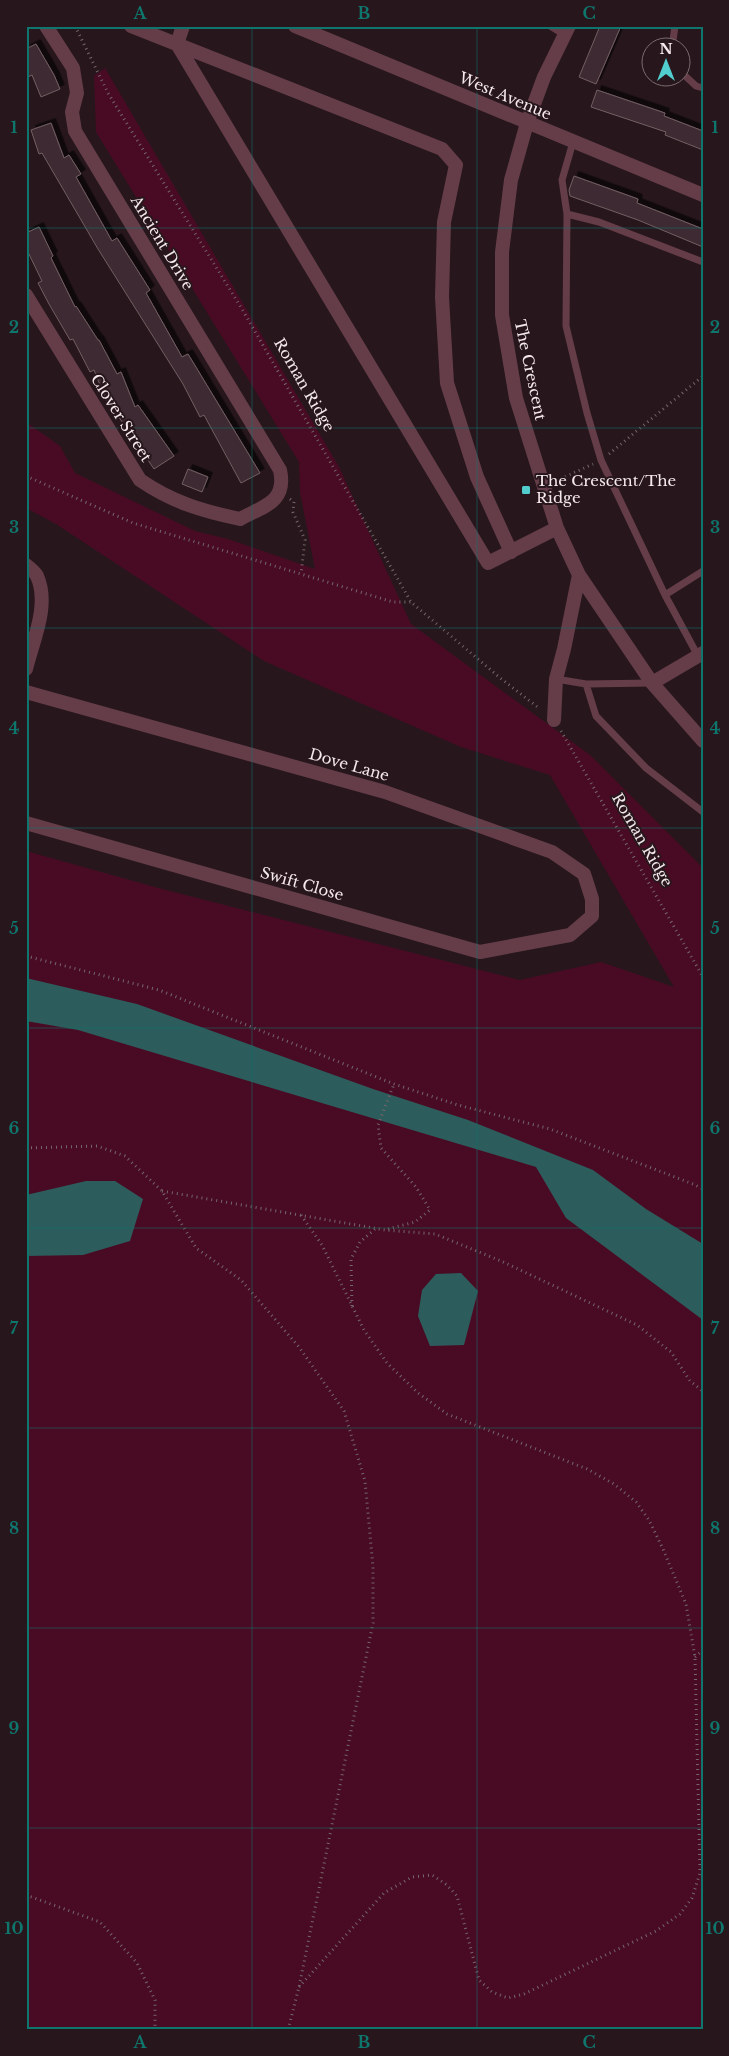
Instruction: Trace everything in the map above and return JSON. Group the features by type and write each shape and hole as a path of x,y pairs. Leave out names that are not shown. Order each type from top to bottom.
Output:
{"street":[{"name":"Ancient Drive","path":"46,26 73,68 77,93 72,112 75,131 280,470 283,484 279,492"},
{"path":"131,26 442,149 456,165 444,222 442,297 447,383 477,477 511,552"},
{"path":"184,26 178,44 488,563 557,528"},
{"name":"West Avenue","path":"295,26 703,195"},
{"name":"The Crescent","path":"567,30 544,77 527,123 511,180 502,252 502,315 516,398 557,528 579,575 652,683 703,741"},
{"name":"Clover Street","path":"26,295 140,480 158,492 201,511 240,519 275,500 279,492"},
{"path":"26,565 36,574 42,591 40,619 26,669"},
{"path":"554,720 556,679 579,575"},
{"path":"652,683 700,655"},
{"name":"Dove Lane","path":"26,692 385,792 552,852 584,874 592,898 592,916 570,935"},
{"name":"Swift Close","path":"26,823 480,952 570,935"}],"lane":[{"path":"550,26 567,30"},
{"path":"692,80 703,88"},
{"path":"573,142 562,180 567,214 566,326 587,413 601,460 665,595 700,655"},
{"path":"567,214 599,222 703,262"},
{"path":"665,595 703,571"},
{"path":"556,679 586,684 652,683"},
{"path":"586,684 596,716 646,768 703,812"}],"path":[{"name":"Roman Ridge","path":"75,26 108,93 242,309 411,602 499,677 554,720 703,976"},
{"path":"544,486 601,460 703,376"},
{"path":"26,476 133,524 393,602 411,602"},
{"path":"279,492 294,502 293,512 305,540 301,574"},
{"path":"26,956 159,990 394,1084 458,1105 550,1129 703,1189"},
{"path":"385,1230 415,1222 430,1210 416,1187 381,1148 378,1126 394,1084"},
{"path":"26,1148 97,1146 125,1156 162,1191 196,1248 241,1280 299,1347 344,1410 365,1481 373,1567 373,1623 299,1988 288,2030"},
{"path":"162,1191 385,1230 435,1234 501,1261 637,1325 671,1352 690,1382 703,1391"},
{"path":"299,1988 384,1893 412,1877 432,1875 447,1884 457,1896 479,1980 492,1992 508,1998 524,1994 656,1931 680,1914 692,1898 700,1874 695,1657 686,1604 649,1520 636,1502 614,1484 587,1469 447,1414 418,1393 387,1363 364,1330 322,1245 301,1215"},
{"path":"352,1308 351,1259 360,1242 375,1228"},
{"path":"695,1657 703,1650"},
{"path":"26,1895 100,1922 137,1964 155,2000 155,2030"}],"shaded area":[{"path":"105,68 339,467 411,624 590,755 703,868 703,2030 26,2030 26,851 162,889 520,980 601,962 674,987 550,775 461,747 264,661 56,524 26,508 26,422 60,446 75,473 195,531 228,539 315,569 300,492 299,462 96,132 94,76"}],"water":[{"path":"26,978 137,1004 373,1089 468,1120 593,1170 646,1209 703,1244 703,1320 566,1218 536,1167 78,1030 26,1021"},
{"path":"86,1181 115,1181 143,1199 130,1241 83,1255 26,1256 26,1195"},
{"path":"461,1273 478,1291 464,1345 430,1346 418,1316 422,1290 436,1274"}],"building":[{"path":"600,26 621,26 596,84 579,77"},
{"path":"36,44 60,89 41,97 32,75 26,78 26,49"},
{"path":"597,90 665,113 664,116 703,131 703,150 665,135 666,132 591,107"},
{"path":"51,123 64,158 69,155 81,174 76,177 112,241 117,238 150,290 146,293 182,357 188,354 260,473 241,483 204,415 200,417 183,384 98,249 42,153 39,154 31,130"},
{"path":"574,176 638,199 637,203 703,229 703,247 638,220 570,196 569,190"},
{"path":"39,227 53,256 51,258 75,307 99,340 117,374 121,372 135,407 138,405 174,456 154,469 110,404 108,405 94,370 90,372 73,339 70,340 38,283 42,281 26,248 26,233"},
{"path":"188,469 208,477 202,492 182,484"}],"place":[{"name":"The Crescent/The Ridge","path":"526,490"}]}
